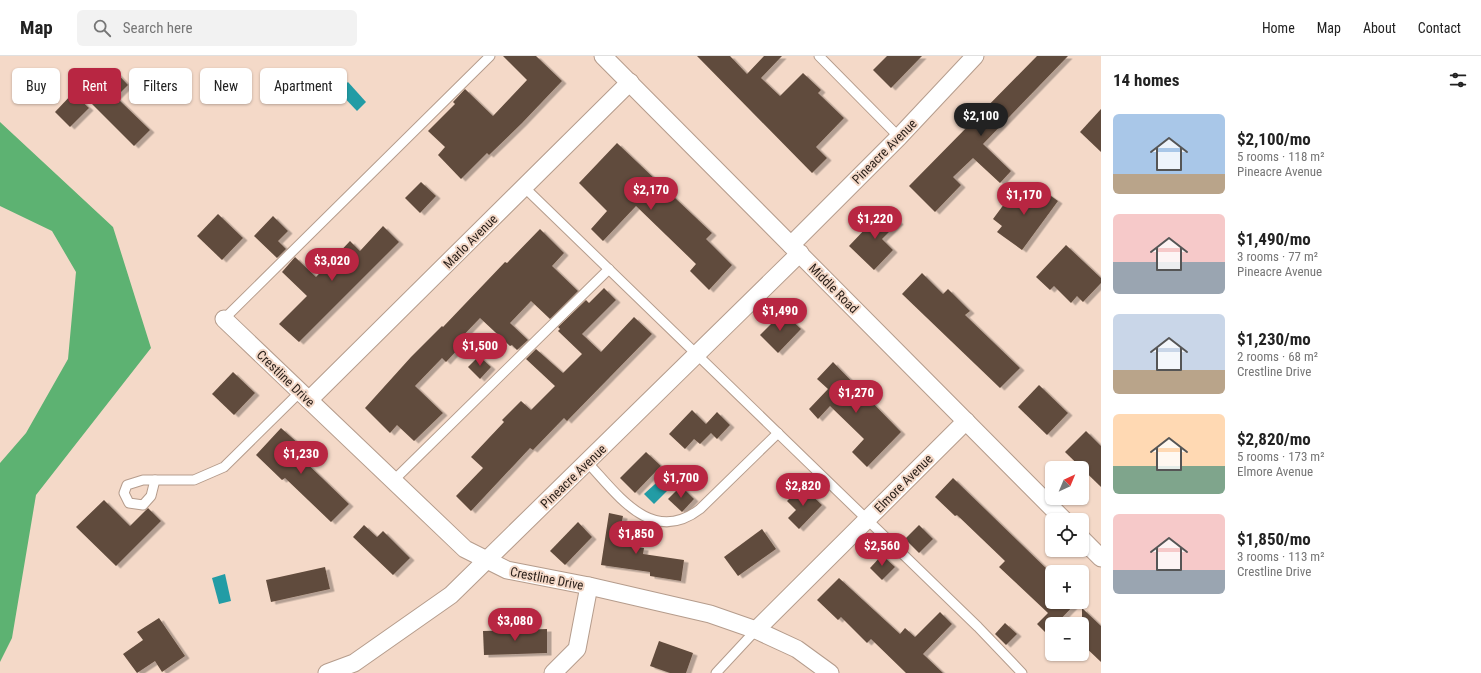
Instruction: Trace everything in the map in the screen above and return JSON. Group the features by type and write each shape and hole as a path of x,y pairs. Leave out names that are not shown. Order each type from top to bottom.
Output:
{"street":[{"name":"Middle Road","path":"603,56 1057,513"},
{"name":"Pineacre Avenue","path":"327,673 354,663 451,595 697,354 975,56"},
{"name":"Marlo Avenue","path":"305,396 524,187 630,82"},
{"name":"Crestline Drive","path":"224,319 465,549 507,570 588,586 710,614 756,630 797,649 830,673"},
{"name":"Elmore Avenue","path":"756,630 966,421"},
{"path":"1089,546 1101,558"},
{"path":"553,673 577,649 588,586"}],"lane":[{"path":"224,319 490,56"},
{"path":"819,56 899,137"},
{"path":"524,187 973,622 1022,673"},
{"path":"393,481 609,269"},
{"path":"155,480 194,480 224,467 305,396"},
{"path":"587,462 629,507 651,519 662,522 675,521 689,517 700,509 778,433"},
{"path":"716,673 756,630"}],"green space":[{"path":"0,122 113,227 151,348 36,495 12,638 0,662 0,463 26,433 68,359 76,272 52,231 0,206"}],"water":[{"path":"348,82 366,102 357,111 347,100"},
{"path":"665,475 674,484 654,504 644,494"},
{"path":"225,574 231,601 219,604 212,578"}],"building":[{"path":"503,56 536,56 562,81 522,123 489,155 487,153 461,179 438,155 445,147 428,131 455,104 453,102 465,89 493,116 527,80"},
{"path":"697,56 730,56 747,74 764,56 782,56 761,78 780,96 803,73 821,90 818,93 844,118 816,147 827,158 812,173"},
{"path":"887,56 922,56 891,88 873,70"},
{"path":"1037,56 1068,56 983,144 1011,171 1000,183 973,158 953,177 961,185 935,212 909,186"},
{"path":"121,78 128,85 121,92"},
{"path":"68,98 68,104 85,104 89,108 70,127 55,112"},
{"path":"121,102 150,130 134,146 92,104 121,104"},
{"path":"1101,109 1101,152 1080,132"},
{"path":"617,143 712,233 706,239 732,265 709,290 690,271 696,264 636,206 603,241 591,229 607,211 579,183"},
{"path":"421,182 436,196 420,213 405,198"},
{"path":"1034,184 1058,201 1022,250 997,232 1002,226 993,219 1013,192 1023,200"},
{"path":"885,208 899,222 882,239 893,250 874,270 849,246"},
{"path":"218,214 243,238 222,260 197,236"},
{"path":"273,216 288,231 278,241 286,249 277,258 254,236"},
{"path":"383,226 399,242 299,342 279,324 307,296 282,272 295,257 316,277 350,241 360,251"},
{"path":"540,229 564,253 552,266 578,291 550,319 531,301 510,323 528,340 517,350 512,345 510,346 480,318 458,341 462,345 446,362 442,358 415,386 443,413 414,441 397,425 390,433 365,408 411,357 442,326 443,327 505,262 507,263"},
{"path":"1066,245 1101,278 1101,283 1083,302 1077,296 1071,303 1054,286 1050,290 1036,277"},
{"path":"922,273 943,294 948,289 970,311 965,315 1020,368 1000,388 902,294"},
{"path":"604,288 616,300 582,334 601,352 634,317 652,334 567,421 564,418 533,450 530,448 471,511 456,496 483,468 471,457 504,422 502,420 521,401 531,410 555,386 526,359 536,349 563,373 582,354 558,331 560,329 558,327 586,300 589,303"},
{"path":"783,312 801,329 778,353 760,335"},
{"path":"479,356 491,367 480,379 468,367"},
{"path":"833,362 901,432 867,467 852,452 864,439 830,406 818,419 809,409 828,389 817,379"},
{"path":"233,372 255,393 234,415 212,394"},
{"path":"1039,385 1068,413 1047,435 1018,407"},
{"path":"692,410 706,424 717,412 730,425 717,439 711,433 700,444 694,439 685,449 669,434"},
{"path":"281,428 299,444 293,450 349,504 331,522 285,478 282,480 256,455"},
{"path":"1086,431 1101,446 1101,487 1089,475 1089,461 1074,461 1065,452"},
{"path":"646,452 661,466 635,493 620,478"},
{"path":"953,478 1045,567 1045,609 1070,609 1063,617 1045,617 1045,632 1037,624 1048,613 999,567 1005,561 957,515 955,516 935,497"},
{"path":"681,486 694,499 682,512 668,499"},
{"path":"802,486 822,505 799,529 788,518 796,510 787,501"},
{"path":"104,500 130,526 148,508 161,521 116,566 76,527"},
{"path":"609,513 623,516 617,544 644,548 643,554 684,560 681,581 650,576 650,572 601,565"},
{"path":"578,522 592,537 565,565 550,551"},
{"path":"364,525 377,537 383,531 410,558 393,575 353,537"},
{"path":"919,525 933,539 919,553 905,539"},
{"path":"762,529 776,549 738,576 724,557"},
{"path":"882,555 895,567 882,580 870,568"},
{"path":"325,567 330,589 271,602 266,580"},
{"path":"839,578 900,634 905,628 915,637 940,612 952,624 923,654 943,673 906,673 871,639 867,643 841,617 838,620 817,600"},
{"path":"1083,609 1101,626 1101,662 1089,651 1089,617 1082,617"},
{"path":"159,618 185,656 162,672 155,661 137,673 123,654 143,640 137,632"},
{"path":"1005,623 1017,634 1006,645 995,634"},
{"path":"547,629 547,653 484,655 483,631"},
{"path":"659,641 693,653 686,673 670,673 650,666"}]}
